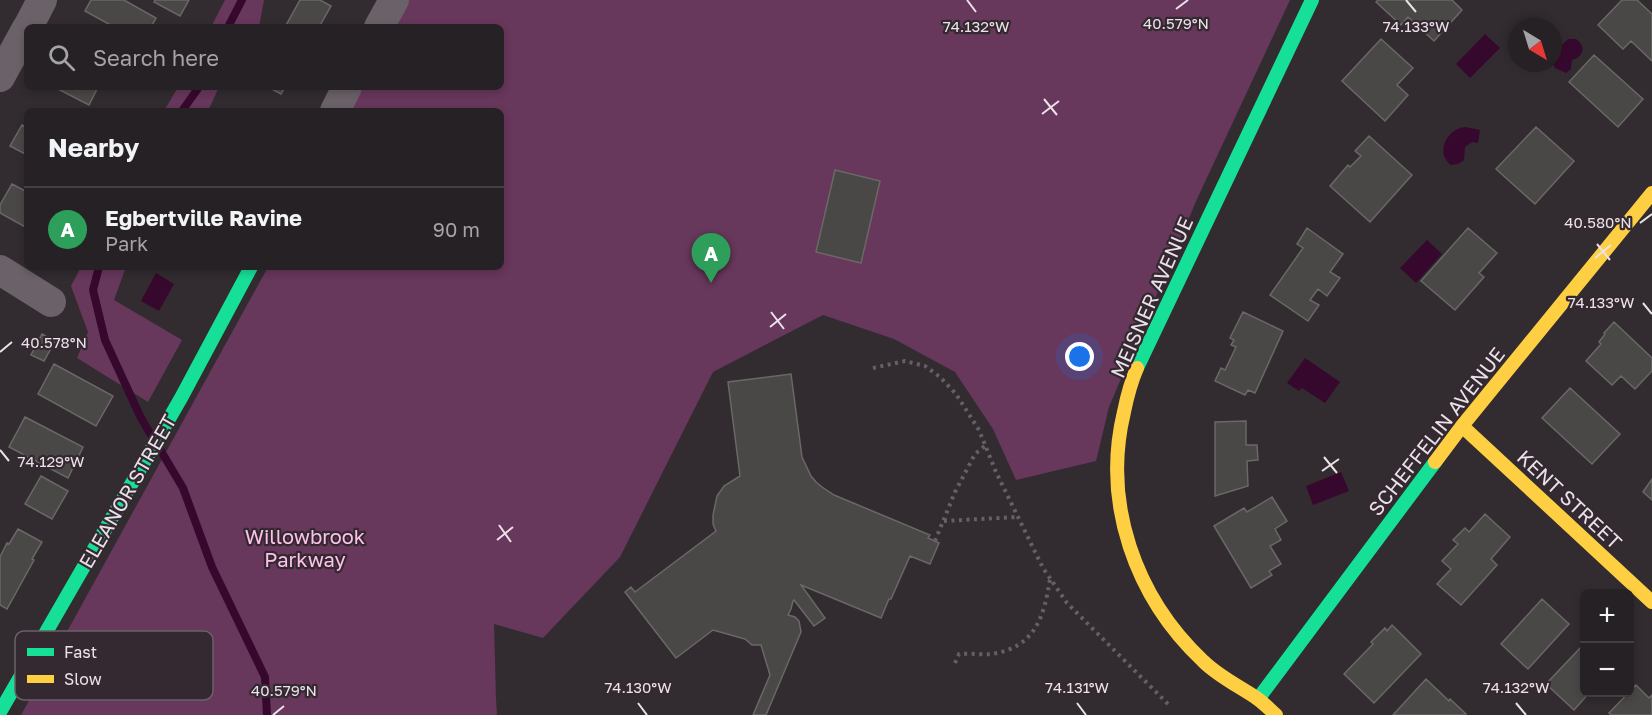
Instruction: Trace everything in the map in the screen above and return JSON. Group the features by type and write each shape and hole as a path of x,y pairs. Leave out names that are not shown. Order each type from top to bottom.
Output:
{"street":[{"path":"29,24 42,0"},
{"path":"382,24 394,0"},
{"name":"MEISNER AVENUE","path":"1276,715 1258,699 1217,673 1188,646 1161,614 1139,574 1126,537 1118,499 1118,450 1124,410 1135,373 1312,0"},
{"path":"0,77 24,33"},
{"path":"336,108 345,90"},
{"name":"SCHEFFELIN AVENUE","path":"1258,699 1462,426 1652,193"},
{"path":"0,270 51,302"},
{"name":"ELEANOR STREET","path":"46,631 181,398 249,270"},
{"name":"KENT STREET","path":"1462,426 1652,602"},
{"name":"ELEANOR STREET","path":"0,712 15,686"}],"path":[{"path":"873,368 905,361 925,366 940,377 956,394 978,430 1017,517 1050,579 1067,603 1168,704"},
{"path":"935,541 955,492 975,454 985,446"},
{"path":"944,521 1017,517"},
{"path":"955,663 959,654 989,654 1006,651 1021,642 1040,621 1047,601 1050,579"}],"green space":[{"path":"225,0 264,0 260,24 213,24"},
{"name":"Willowbrook Parkway","path":"409,0 1290,0 1197,199 1109,407 1096,461 1016,480 993,429 955,372 894,339 823,315 713,372 620,557 543,638 494,624 497,715 21,715 29,700 213,700 213,631 67,631 266,270 504,270 504,108 352,108 362,90 504,90 504,24 397,24"},
{"path":"176,90 218,90 209,108 166,108"},
{"path":"79,270 125,270 114,300 182,340 148,402 77,358 88,332 71,286"}],"shaded area":[{"path":"1485,34 1500,48 1470,78 1456,64"},
{"path":"1568,39 1576,39 1582,47 1581,54 1572,60 1571,69 1566,73 1562,71 1562,45"},
{"path":"1466,127 1480,130 1478,143 1472,142 1465,147 1464,160 1451,165 1444,154 1445,142 1454,131"},
{"path":"1427,240 1442,254 1416,283 1400,268"},
{"path":"156,273 174,284 159,311 141,301"},
{"path":"1305,358 1340,382 1325,403 1302,388 1299,391 1287,383"},
{"path":"1341,472 1349,491 1313,505 1306,486"}],"building":[{"path":"91,0 124,0 156,18 153,24 109,24 85,11"},
{"path":"155,0 189,0 180,16 154,2"},
{"path":"300,0 320,0 331,6 321,24 287,24"},
{"path":"1378,0 1452,0 1462,10 1434,41 1408,17 1401,25 1376,2"},
{"path":"1622,0 1637,0 1652,14 1652,61 1631,41 1623,49 1598,25"},
{"path":"1381,39 1413,68 1397,85 1408,95 1385,121 1342,81"},
{"path":"1594,55 1643,99 1618,127 1569,82"},
{"path":"60,90 96,90 89,105"},
{"path":"22,125 24,126 24,153 10,146"},
{"path":"1536,127 1574,161 1535,204 1496,169"},
{"path":"1369,136 1412,175 1370,222 1330,186 1348,165 1350,167 1361,156 1355,151"},
{"path":"835,170 880,181 861,263 816,252"},
{"path":"12,184 24,190 24,226 0,213 0,205"},
{"path":"1307,228 1343,254 1330,272 1340,278 1327,296 1318,289 1310,300 1319,305 1308,321 1270,295 1303,248 1297,244"},
{"path":"1468,228 1497,253 1479,273 1484,277 1455,310 1421,281"},
{"path":"1243,312 1283,331 1255,393 1248,390 1245,395 1215,381 1221,368 1225,370 1236,347 1231,345 1234,340 1230,338"},
{"path":"1614,322 1652,358 1652,371 1635,389 1621,376 1612,385 1586,361 1601,344 1599,342 1604,333"},
{"path":"42,334 55,341 44,361 31,355"},
{"path":"54,364 113,396 96,426 38,394"},
{"path":"791,374 802,457 816,482 834,495 930,535 928,538 939,543 930,564 910,556 881,618 801,585 825,618 814,626 793,601 788,615 799,621 801,632 766,715 753,715 770,675 761,645 752,645 745,639 713,630 676,658 625,592 631,587 635,592 716,531 713,515 717,496 724,486 740,476 728,382"},
{"path":"1570,388 1620,434 1592,464 1542,418"},
{"path":"25,417 83,447 68,478 9,447"},
{"path":"1246,421 1246,445 1257,445 1258,460 1247,461 1248,486 1215,496 1215,422"},
{"path":"41,476 68,491 52,519 25,504"},
{"path":"1652,479 1652,500 1643,492"},
{"path":"1272,497 1287,521 1275,529 1281,540 1270,546 1281,564 1269,571 1272,575 1251,588 1214,526 1244,508 1247,512"},
{"path":"1485,514 1510,537 1491,559 1497,565 1461,605 1437,584 1451,569 1442,561 1458,544 1453,540 1465,528 1469,532"},
{"path":"18,529 42,542 7,609 0,605 0,557"},
{"path":"1542,599 1569,624 1528,669 1501,644"},
{"path":"1392,625 1421,654 1374,703 1344,674 1373,644 1371,642 1385,628 1387,631"},
{"path":"1580,648 1580,697 1586,697 1574,710 1546,684"},
{"path":"1426,679 1449,701 1450,699 1466,714 1393,715"},
{"path":"1636,685 1649,698 1652,695 1652,715 1611,715 1609,713 1624,697 1634,697"}],"waterway":[{"path":"230,24 242,0"},
{"path":"184,108 197,90"},
{"path":"98,270 93,290 105,340 151,435"},
{"path":"161,451 183,488 212,567 265,677 267,715"}],"traffic: fast":[{"path":"1137,368 1312,0"},
{"path":"47,631 181,398 249,270"},
{"path":"1258,699 1435,462"},
{"path":"0,712 15,686"}],"traffic: slow":[{"path":"1435,462 1652,193"},
{"path":"1137,368 1129,390 1118,446 1118,480 1121,514 1142,578 1159,608 1179,636 1203,661 1221,676 1258,699 1276,715"},
{"path":"1462,426 1652,602"}],"place":[{"name":"Egbertville Ravine","path":"711,283"}]}
